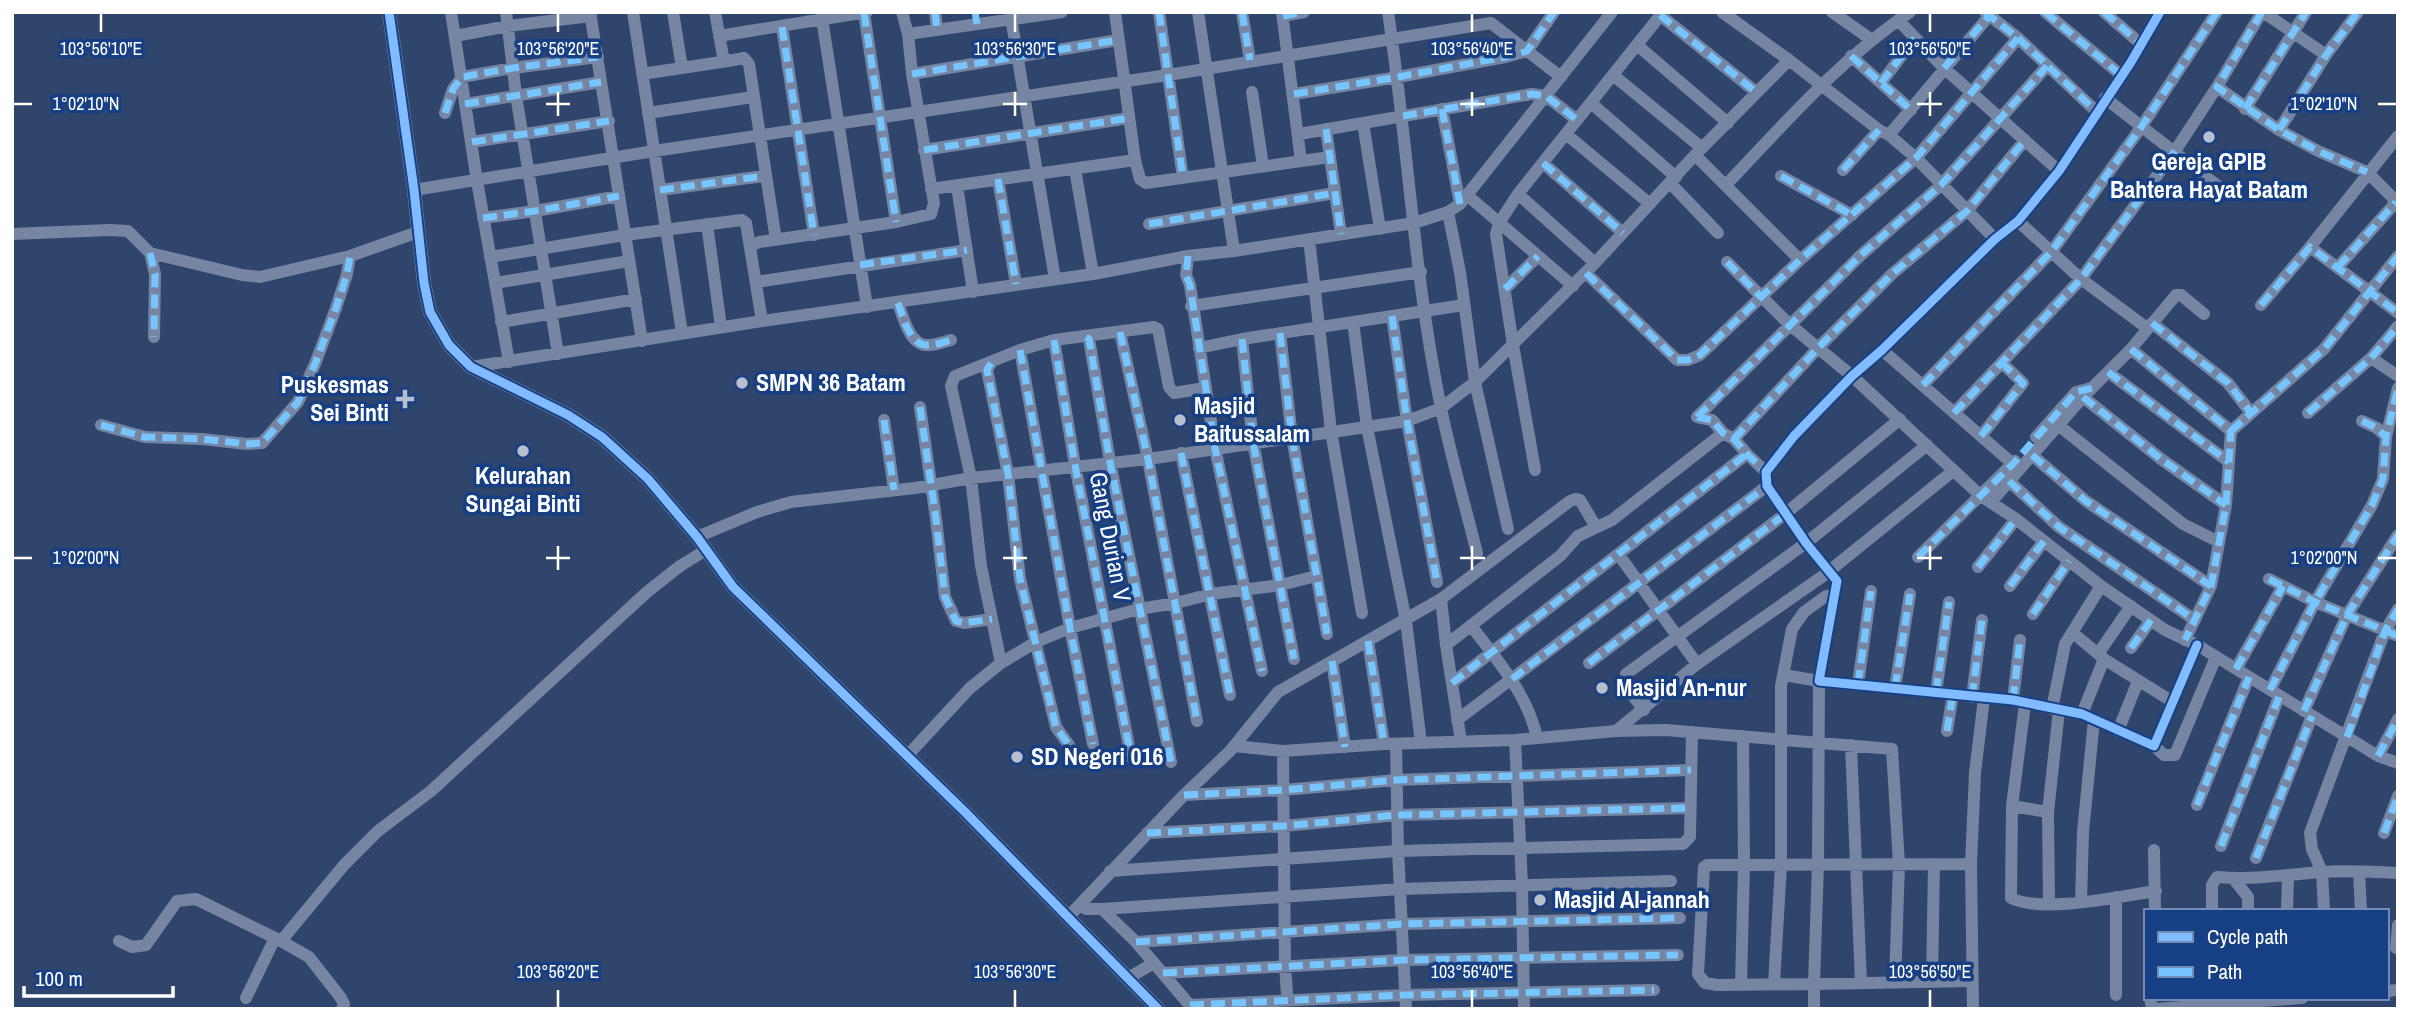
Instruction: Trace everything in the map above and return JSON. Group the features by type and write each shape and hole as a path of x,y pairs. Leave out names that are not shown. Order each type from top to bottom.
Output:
{"street":[{"path":"389,12 424,284 430,312 449,345 471,367 568,415 602,437 648,479 697,537 733,587 907,756 1074,911 1128,978 1158,1009"},
{"path":"452,12 483,218 509,362"},
{"path":"506,12 516,95 558,354"},
{"path":"633,12 681,333"},
{"path":"673,12 682,68"},
{"path":"715,12 723,56 728,61"},
{"path":"751,246 931,214 934,203 912,75 908,34 902,12"},
{"path":"935,12 937,30"},
{"path":"1115,12 1140,180 1146,183 1329,157"},
{"path":"1160,12 1183,178"},
{"path":"1198,12 1234,251"},
{"path":"1242,12 1250,60"},
{"path":"1301,161 1283,14 1304,12"},
{"path":"1388,12 1403,116 1414,223 1441,408 1477,553"},
{"path":"1294,94 1398,77 1527,51 1554,12"},
{"path":"471,367 1414,223 1448,212 1463,199 1612,12"},
{"path":"1722,12 1916,158 1995,239"},
{"path":"1832,12 1872,40"},
{"path":"1726,185 1820,85 1851,56 1910,12"},
{"path":"2045,12 2121,75"},
{"path":"2104,12 2141,44"},
{"path":"1814,1009 1819,681 1837,581 1806,543 1767,486 1766,471 1794,436 1852,376 1995,239 2018,221 2059,171 2160,12"},
{"path":"1923,385 2052,251 2142,127 2217,12"},
{"path":"1954,412 2081,279 2175,151 2262,12 2326,55"},
{"path":"2245,109 2306,12"},
{"path":"2279,130 2326,55 2358,12"},
{"path":"719,36 782,27 821,17 866,13 896,222"},
{"path":"908,34 937,30 976,18 1055,13"},
{"path":"455,36 590,14 642,341"},
{"path":"1535,470 1496,234 1499,223 1518,194 1662,14 1756,92"},
{"path":"1843,170 1911,110 1987,14 2018,38 2097,112"},
{"path":"1011,16 1055,279"},
{"path":"821,17 867,307"},
{"path":"414,190 654,151 1168,75 1392,39 1494,17 1527,51 1561,77"},
{"path":"1898,20 1971,94 2059,171"},
{"path":"782,27 814,234"},
{"path":"1881,83 1915,38"},
{"path":"1586,273 1677,359 1688,360 1700,355 1800,260 1916,158 2018,38"},
{"path":"912,75 1016,55 1118,40"},
{"path":"1637,45 1728,123"},
{"path":"1851,56 1911,110"},
{"path":"446,113 453,89 462,77 598,57"},
{"path":"642,74 744,58 749,64 764,176 776,240"},
{"path":"697,537 757,512 791,502 1075,465 1148,459 1407,421 1441,408 1475,382 1586,273 1698,152 1789,60"},
{"path":"1766,471 1712,420 1697,417 1861,255 1941,185 2047,66"},
{"path":"1612,75 1698,152 1726,185 1800,260"},
{"path":"465,104 601,82"},
{"path":"2217,87 2245,109 2279,130 2318,151 2367,172 2397,202 2338,267"},
{"path":"1252,92 1263,166"},
{"path":"1299,134 1532,94 1546,96 1577,120"},
{"path":"648,113 753,97"},
{"path":"2105,98 2228,194"},
{"path":"1591,103 1673,180 1718,233"},
{"path":"1442,109 1463,199 1499,223 1573,286"},
{"path":"924,150 1129,118"},
{"path":"472,142 609,121"},
{"path":"1363,123 1380,229"},
{"path":"1326,129 1341,234"},
{"path":"1566,134 1650,204"},
{"path":"2260,305 2398,136"},
{"path":"1446,645 1560,556 1578,536 1612,520 1728,436 1892,274 1967,211 2025,140"},
{"path":"931,189 1135,160"},
{"path":"1543,163 1623,233"},
{"path":"1075,169 1093,274"},
{"path":"660,190 764,176"},
{"path":"1781,176 1852,215"},
{"path":"998,179 1016,284"},
{"path":"957,186 973,292"},
{"path":"1149,225 1335,192"},
{"path":"1518,194 1595,263"},
{"path":"483,218 619,196"},
{"path":"1448,212 1475,382 1508,529"},
{"path":"490,257 625,235 742,220 746,223 751,246 762,321"},
{"path":"2018,221 2081,279 2150,325 2228,383 2251,413"},
{"path":"707,224 721,327"},
{"path":"12,234 128,231 150,253 260,277 349,256 418,232"},
{"path":"1309,239 1331,432 1362,613"},
{"path":"2310,247 2398,313"},
{"path":"756,282 967,250"},
{"path":"150,253 155,274 154,337"},
{"path":"101,425 145,437 262,443 298,402 336,307 347,274 349,256"},
{"path":"1188,256 1186,275 1190,285 1191,306 1215,448 1262,671"},
{"path":"1505,289 1538,256"},
{"path":"2154,746 2174,702 2195,620 2211,586 2226,505 2231,431 2324,349 2398,256"},
{"path":"495,283 629,261"},
{"path":"1727,262 1789,324 1900,419 1953,471 2101,586 2165,630 2191,642 2378,756 2398,763"},
{"path":"1191,306 1421,272"},
{"path":"1918,557 2008,481 2131,349 2177,294 2204,314"},
{"path":"501,322 636,299"},
{"path":"898,303 907,329 918,344 927,346 951,340"},
{"path":"1199,348 1464,305"},
{"path":"1392,316 1407,421 1437,582"},
{"path":"1353,322 1367,427 1406,621 1421,743"},
{"path":"2308,413 2371,358 2398,326"},
{"path":"1002,663 981,566 971,478 951,386 955,376 1020,350 1054,340 1154,327 1158,329 1169,387 1174,393 1205,388"},
{"path":"1120,332 1148,459 1197,721"},
{"path":"1280,333 1292,437 1327,634"},
{"path":"1086,337 1089,339 1110,462 1171,762"},
{"path":"1242,339 1252,442 1294,659"},
{"name":"Gang Durian V","path":"1054,340 1131,757"},
{"path":"2131,349 2231,431"},
{"path":"1020,350 1093,744"},
{"path":"1882,350 2013,464"},
{"path":"2371,358 2398,376"},
{"path":"991,363 987,370 1008,474 1020,579 1056,727 1073,751"},
{"path":"1981,436 2023,383 2002,363"},
{"path":"2108,372 2229,462"},
{"path":"2221,846 2275,693 2315,602 2372,505 2383,479 2386,437 2398,388"},
{"path":"1986,499 2076,392 2088,393 2161,459 2226,505"},
{"path":"920,407 945,597 956,621 964,623 992,619"},
{"path":"1589,663 1786,514 1900,419"},
{"path":"884,420 894,490"},
{"path":"2362,421 2386,437"},
{"path":"2058,425 2183,524 2219,542"},
{"path":"1644,710 1625,685 1626,674 1806,543 1927,445"},
{"path":"1181,453 1230,695"},
{"path":"1452,684 1747,454"},
{"path":"2032,454 2086,501 2211,586"},
{"path":"1616,731 1697,664 1830,570 1953,471"},
{"path":"2008,481 2059,527 2195,620"},
{"path":"1457,720 1767,486"},
{"path":"1074,911 1184,794 1234,746 1278,692 1441,599 1570,501 1580,500 1596,527"},
{"path":"1978,567 2016,519"},
{"path":"2256,858 2347,615 2398,535"},
{"path":"2010,586 2044,541"},
{"path":"246,998 278,939 344,865 379,831 432,791 647,592 706,550"},
{"path":"1619,555 1697,664"},
{"path":"2033,614 2069,561"},
{"path":"907,756 970,688 1002,663 1036,642 1070,628 1139,609 1210,594 1281,585 1316,576"},
{"path":"2269,579 2315,602 2391,633"},
{"path":"2049,904 2048,812 2055,710 2065,644 2101,586"},
{"path":"2236,669 2283,586"},
{"path":"1858,684 1871,591"},
{"path":"1774,984 1781,865 1781,686 1792,629 1804,612 1826,596 1835,594"},
{"path":"1895,688 1910,594"},
{"path":"1441,599 1461,741"},
{"path":"1936,692 1949,602"},
{"path":"2081,902 2088,717 2101,657 2131,606"},
{"path":"2324,909 2322,872 2312,849 2310,833 2391,633 2398,609"},
{"path":"1973,1009 1971,864 1982,620"},
{"path":"2131,648 2151,620"},
{"path":"1472,627 1512,679 1535,725 1537,738"},
{"path":"2072,632 2101,657 2174,702"},
{"path":"2020,640 2012,806 2011,898 2049,904 2155,891"},
{"path":"1368,641 1396,780 1402,960 1406,1002"},
{"path":"1784,675 2019,702 2088,717 2154,746 2164,755 2175,755 2216,657"},
{"path":"1332,661 1345,747"},
{"path":"2197,805 2249,677"},
{"path":"2119,731 2138,681"},
{"path":"1947,731 1953,694"},
{"path":"2378,756 2397,724"},
{"path":"1234,746 1283,751 1515,740 1616,731 1692,732 1892,749 1899,864 1895,982"},
{"path":"1110,871 1398,851 1684,844 1689,837 1692,732"},
{"path":"1741,984 1743,736"},
{"path":"1515,740 1520,811 1524,1009"},
{"path":"1851,745 1861,983"},
{"path":"1283,751 1285,965 1288,1004"},
{"path":"1184,794 1284,790 1396,780 1691,770"},
{"path":"2384,833 2398,796"},
{"path":"2012,806 2048,812"},
{"path":"1147,833 1284,826 1397,815 1689,808"},
{"path":"2154,850 2155,909"},
{"path":"1932,981 1934,864"},
{"path":"1971,864 1707,865 1703,867 1698,974 1705,983 1741,984 1972,981"},
{"path":"2212,909 2212,886 2217,877 2288,877 2322,872 2398,873"},
{"path":"2359,872 2361,909"},
{"path":"2287,909 2288,877"},
{"path":"2233,878 2248,897 2248,909"},
{"path":"1074,911 1401,889 1671,881"},
{"path":"2116,897 2116,995"},
{"path":"119,941 132,947 146,945 177,901 190,898 278,939 309,957 341,998 344,1004 342,1009"},
{"path":"1102,909 1136,942 1192,1007 1406,1002 1523,993 1654,990"},
{"path":"1136,942 1402,924 1680,918"},
{"path":"2394,948 2398,925"},
{"path":"1163,973 1402,960 1678,955"},
{"path":"1128,978 1154,963"},
{"path":"2150,1000 2152,1008 2155,1009 2201,1002 2252,1000"}],"marked path":[{"path":"935,12 937,30"},
{"path":"975,12 977,24"},
{"path":"1159,12 1183,178"},
{"path":"1242,12 1250,60"},
{"path":"1283,16 1304,12"},
{"path":"1294,94 1398,77 1527,51 1554,12"},
{"path":"1985,12 2018,38 2097,112"},
{"path":"2045,12 2121,75"},
{"path":"2104,12 2141,44"},
{"path":"1923,385 2052,251 2142,126 2217,12"},
{"path":"2262,12 2217,87 2279,130 2318,151 2367,172"},
{"path":"2245,109 2306,12"},
{"path":"2279,130 2326,55 2358,12"},
{"path":"864,13 896,222"},
{"path":"1660,15 1756,92"},
{"path":"1944,68 1989,16"},
{"path":"782,27 814,235"},
{"path":"1881,83 1915,38"},
{"path":"1586,273 1677,360 1688,360 1700,355 1800,260 1916,158 2018,38"},
{"path":"912,74 1118,40"},
{"path":"1851,56 1911,110"},
{"path":"445,113 453,89 462,77 598,57"},
{"path":"1697,417 1861,255 1941,185 2047,66"},
{"path":"465,104 601,82"},
{"path":"1403,116 1532,94 1546,96 1577,120"},
{"path":"1442,109 1460,204"},
{"path":"924,150 1129,118"},
{"path":"472,142 609,121"},
{"path":"1326,129 1341,234"},
{"path":"1843,170 1879,130"},
{"path":"1734,439 1819,347 1892,274 1967,211 2025,140"},
{"path":"1954,413 2081,279 2175,151"},
{"path":"1543,163 1623,233"},
{"path":"660,190 764,176"},
{"path":"1781,176 1852,215"},
{"path":"998,179 1016,284"},
{"path":"1149,224 1335,193"},
{"path":"483,218 619,196"},
{"path":"2338,267 2396,202"},
{"path":"2261,305 2310,247 2398,313"},
{"path":"860,265 967,250"},
{"path":"150,253 155,274 154,337"},
{"path":"101,425 145,437 262,443 298,402 336,308 350,256"},
{"path":"1188,256 1186,275 1190,285 1215,448 1262,671"},
{"path":"1505,289 1538,256"},
{"path":"2231,431 2324,349 2398,256"},
{"path":"1727,262 1761,297"},
{"path":"898,303 908,330 917,341 929,345 951,340"},
{"path":"1392,316 1407,421 1437,582"},
{"path":"2152,323 2228,383 2251,413"},
{"path":"2308,413 2371,358 2398,326"},
{"path":"1120,332 1148,459 1197,721"},
{"path":"1280,333 1292,437 1327,634"},
{"path":"1086,337 1089,339 1110,462 1171,762"},
{"path":"1242,339 1253,442 1294,659"},
{"path":"1054,340 1131,757"},
{"path":"2131,349 2231,431 2226,505 2211,586 2185,640"},
{"path":"1020,350 1093,744"},
{"path":"991,363 987,370 1008,474 1020,579 1056,727 1073,751"},
{"path":"1981,436 2023,383 2002,363"},
{"path":"2108,372 2229,462"},
{"path":"1918,557 2013,464 2076,392 2092,388"},
{"path":"2270,690 2315,602 2372,505 2383,479 2386,437 2398,388"},
{"path":"2083,397 2161,459 2226,505"},
{"path":"920,407 945,597 956,621 964,623 992,619"},
{"path":"1697,417 1712,420 1766,472"},
{"path":"884,420 894,490"},
{"path":"2362,421 2377,428 2386,437"},
{"path":"1181,453 1230,695"},
{"path":"1452,683 1747,454"},
{"path":"2032,455 2086,501 2211,586"},
{"path":"2009,481 2059,527 2195,620"},
{"path":"1512,679 1767,486"},
{"path":"1589,663 1785,514"},
{"path":"1978,567 2016,519"},
{"path":"2304,711 2347,615 2398,535"},
{"path":"2010,586 2044,541"},
{"path":"2033,614 2069,561"},
{"path":"2269,579 2315,602 2398,636"},
{"path":"2236,669 2283,586"},
{"path":"1858,684 1871,591"},
{"path":"1895,688 1910,594"},
{"path":"1936,692 1949,602"},
{"path":"2347,737 2385,631 2398,609"},
{"path":"1972,697 1982,620"},
{"path":"2131,648 2151,620"},
{"path":"2013,700 2020,640"},
{"path":"1368,641 1384,744"},
{"path":"1332,661 1345,747"},
{"path":"2197,805 2249,677"},
{"path":"1947,731 1953,694"},
{"path":"2221,846 2279,697"},
{"path":"2256,858 2312,716"},
{"path":"2378,756 2398,719"},
{"path":"1184,795 1396,780 1691,770"},
{"path":"2384,833 2398,796"},
{"path":"1147,833 1284,826 1397,815 1689,808"},
{"path":"1136,942 1402,924 1680,918"},
{"path":"1163,973 1402,960 1678,955"},
{"path":"1190,1005 1405,995 1654,990"}],"cycle path":[{"path":"389,12 424,283 430,312 449,345 471,367 568,415 602,437 648,479 697,537 733,587 965,812 1158,1009"},
{"path":"2160,12 2131,62 2059,171 2018,221 1995,239 1852,376 1794,436 1766,472 1767,486 1806,543 1837,581 1819,681 2013,700 2082,714 2154,746 2197,645"}],"place":[{"name":"Gereja GPIB Bahtera Hayat Batam","path":"2209,137"},
{"name":"SMPN 36 Batam","path":"742,383"},
{"name":"Puskesmas Sei Binti","path":"405,399"},
{"name":"Masjid Baitussalam","path":"1180,420"},
{"name":"Kelurahan Sungai Binti","path":"523,451"},
{"name":"Masjid An-nur","path":"1602,688"},
{"name":"SD Negeri 016","path":"1017,757"},
{"name":"Masjid Al-jannah","path":"1540,900"}]}
